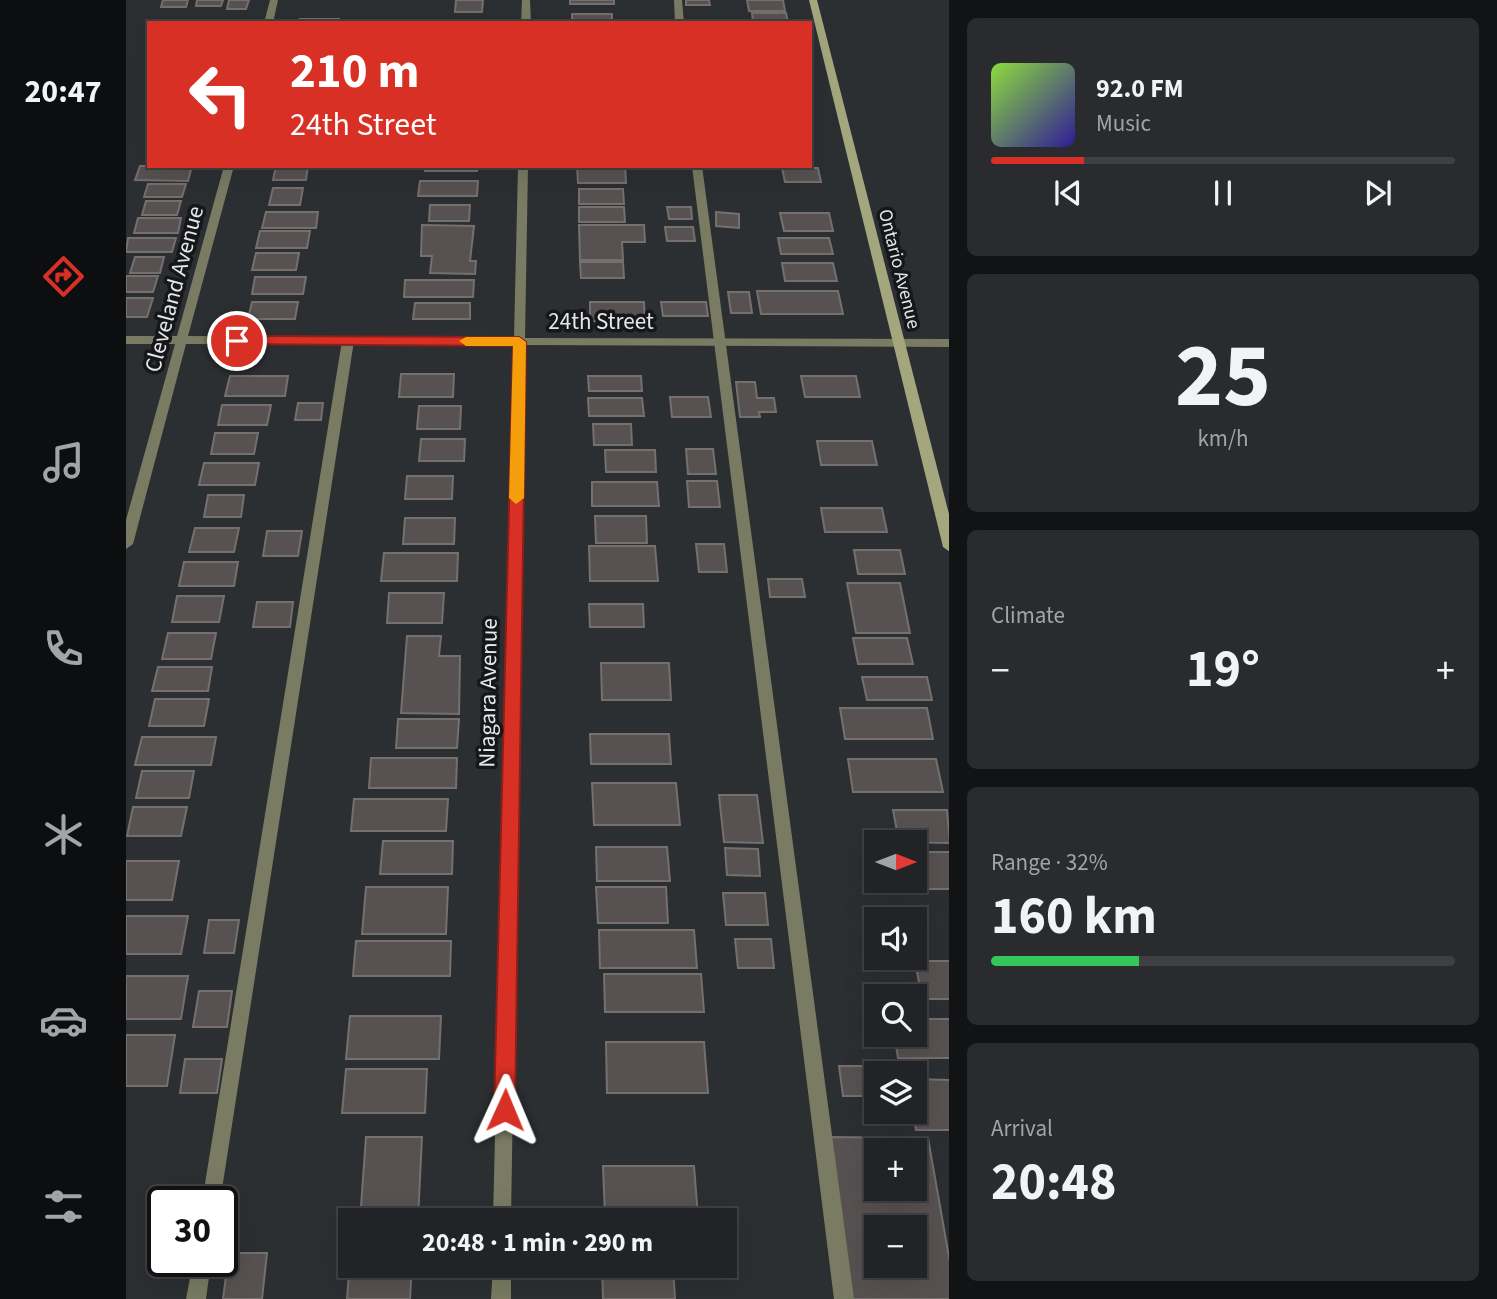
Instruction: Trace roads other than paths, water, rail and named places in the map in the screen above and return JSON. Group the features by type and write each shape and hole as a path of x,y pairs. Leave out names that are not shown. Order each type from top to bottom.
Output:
{"main road":[{"name":"Ontario Avenue","path":"813,0 949,547"}],"street":[{"path":"269,21 274,0"},
{"path":"526,0 526,21"},
{"path":"677,0 680,21"},
{"name":"Cleveland Avenue","path":"126,544 228,168"},
{"name":"Niagara Avenue","path":"502,1208 523,168"},
{"path":"697,168 844,1299"},
{"name":"24th Street","path":"126,340 949,343"},
{"path":"214,1186 348,341"},
{"path":"196,1299 200,1277"},
{"path":"501,1299 502,1278"}]}
